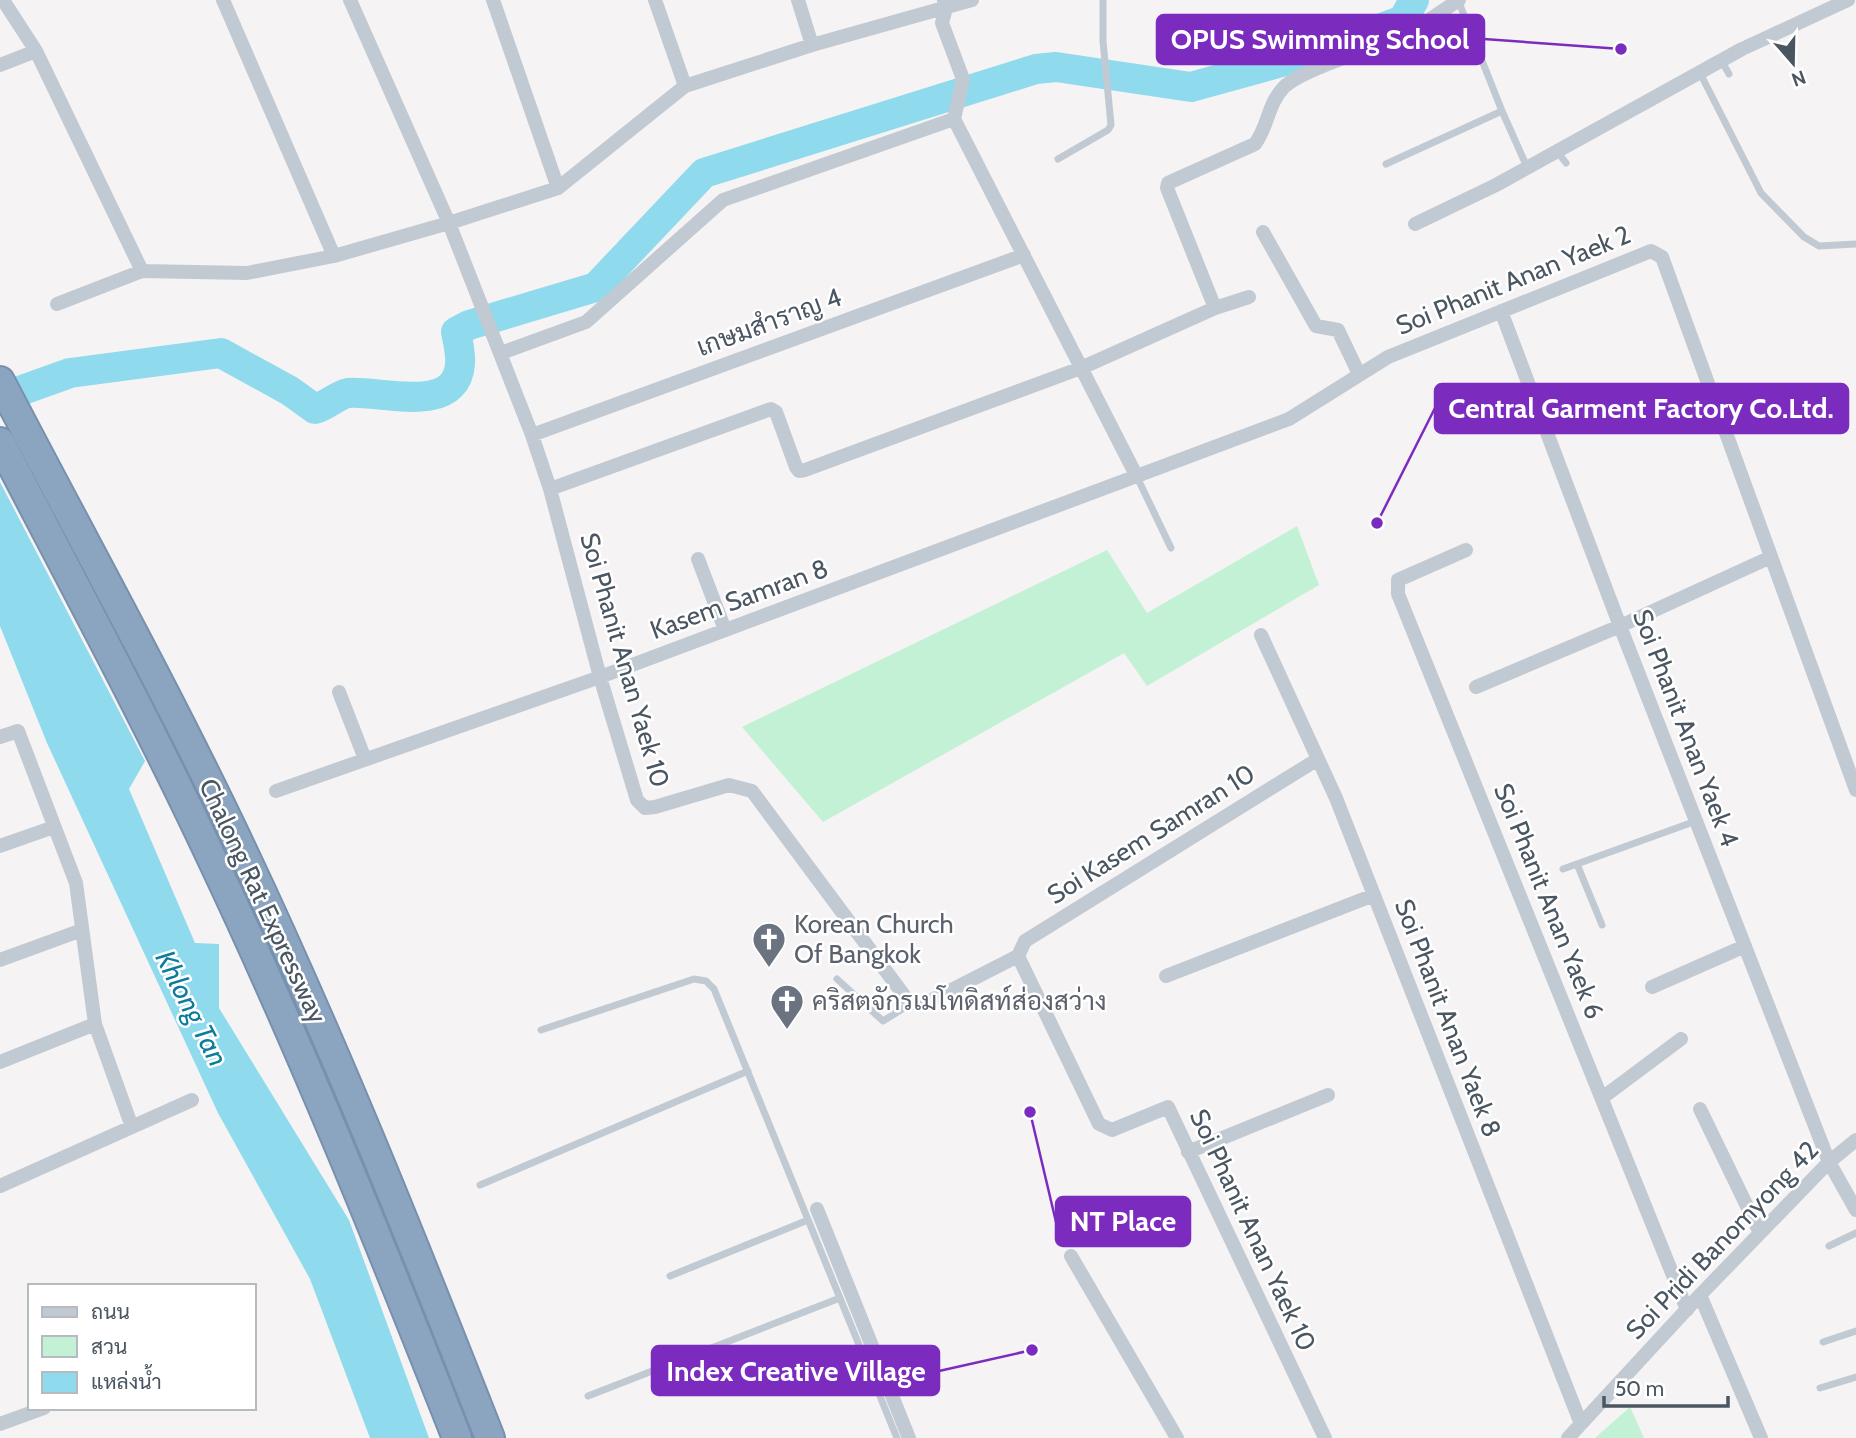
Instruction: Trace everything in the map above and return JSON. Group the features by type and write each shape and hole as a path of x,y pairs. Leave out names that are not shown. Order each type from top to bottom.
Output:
{"highway":[{"name":"Chalong Rat Expressway","path":"0,381 242,849 386,1174 490,1438"},
{"name":"Chalong Rat Expressway","path":"0,442 157,747 218,872 358,1187 457,1438"}],"street":[{"path":"3,0 36,51 142,271"},
{"path":"223,0 334,256"},
{"name":"Soi Phanit Anan Yaek 10","path":"351,0 449,223 532,435 550,489 600,677 637,800 645,808 729,785 752,791 906,998 913,1003"},
{"path":"493,0 558,188"},
{"path":"655,0 685,86"},
{"path":"798,0 812,45"},
{"path":"57,304 142,271 247,273 334,256 558,188 685,86 945,4 972,0"},
{"path":"1215,308 1167,188 1168,183 1255,144 1263,133 1272,100 1287,84 1402,36 1459,0"},
{"path":"1415,223 1478,194 1721,60 1848,0"},
{"path":"945,4 942,23 963,79 954,119 1137,477"},
{"path":"0,65 36,51"},
{"path":"502,354 586,322 723,200 954,119"},
{"path":"1263,232 1316,327 1338,330 1359,374"},
{"name":"Soi Phanit Anan Yaek 2","path":"1137,477 1289,419 1388,357 1651,251 1661,257 1856,790"},
{"name":"เกษมสำราญ 4","path":"532,435 1024,255"},
{"path":"550,489 771,409 776,412 796,467 799,471 805,470 1081,368 1215,308 1250,297"},
{"name":"Soi Phanit Anan Yaek 4","path":"1501,311 1530,406 1620,626 1829,1162 1856,1210"},
{"name":"Kasem Samran 8","path":"276,791 600,677 1137,477"},
{"name":"Soi Phanit Anan Yaek 6","path":"1466,550 1398,580 1398,594 1687,1310"},
{"path":"1476,687 1772,557"},
{"path":"698,559 725,630"},
{"name":"Soi Phanit Anan Yaek 8","path":"1261,635 1336,798 1581,1424"},
{"path":"340,692 365,760"},
{"path":"0,737 18,731 76,883 95,1024 132,1127"},
{"name":"Soi Kasem Samran 10","path":"1018,956 1024,940 1318,759"},
{"path":"0,846 54,827"},
{"path":"1166,976 1374,895"},
{"path":"0,960 82,930"},
{"path":"1652,987 1745,946"},
{"path":"913,1003 928,1002 1018,956"},
{"name":"Soi Phanit Anan Yaek 10","path":"1018,956 1099,1124 1112,1130 1168,1107 1325,1438"},
{"path":"0,1062 95,1024"},
{"path":"1602,1098 1681,1039"},
{"path":"1188,1152 1328,1096"},
{"path":"0,1186 192,1100"},
{"path":"1700,1109 1760,1233"},
{"name":"Soi Pridi Banomyong 42","path":"1569,1437 1700,1295 1829,1162 1856,1140"},
{"path":"813,1214 909,1438"},
{"path":"1071,1256 1177,1438"},
{"path":"1700,1295 1763,1435"},
{"path":"0,1424 38,1410"}],"lane":[{"path":"1058,159 1108,130 1112,118 1103,41 1103,0"},
{"path":"1459,0 1527,167"},
{"path":"1721,60 1729,74"},
{"path":"1699,72 1761,193 1804,237 1819,246 1856,244"},
{"path":"1386,164 1502,111"},
{"path":"1557,150 1566,163"},
{"path":"1137,477 1171,548"},
{"path":"1563,869 1696,821"},
{"path":"1577,864 1602,925"},
{"path":"541,1030 694,979 706,981 714,989 813,1214 840,1298 897,1438"},
{"path":"837,979 883,1021 913,1003"},
{"path":"480,1185 748,1071"},
{"path":"670,1276 813,1214"},
{"path":"1829,1246 1856,1233"},
{"path":"588,1396 840,1298"},
{"path":"1824,1342 1856,1331"},
{"path":"1820,1388 1856,1377"}],"green space":[{"path":"1297,526 1319,585 1147,686 1124,653 823,822 742,727 1107,550 1147,613"},
{"path":"1630,1407 1644,1438 1595,1438"}],"water":[{"name":"Khlong Tan","path":"0,482 145,761 129,789 195,943 219,944 219,1008 349,1220 429,1438 370,1438 310,1279 218,1113 47,743 0,626"}],"waterway":[{"path":"0,398 70,373 221,353 290,391 315,409 348,393 414,397 431,395 445,390 455,380 460,364 456,332 469,325 596,287 704,173 1036,69 1056,67 1191,87 1314,53 1403,20 1414,0"}],"place":[{"name":"OPUS Swimming School","path":"1621,49"},
{"name":"Central Garment Factory Co.Ltd.","path":"1377,523"},
{"name":"Korean Church Of Bangkok","path":"769,969"},
{"name":"คริสตจักรเมโทดิสท์ส่องสว่าง","path":"787,1031"},
{"name":"NT Place","path":"1030,1112"},
{"name":"Index Creative Village","path":"1032,1350"}]}
